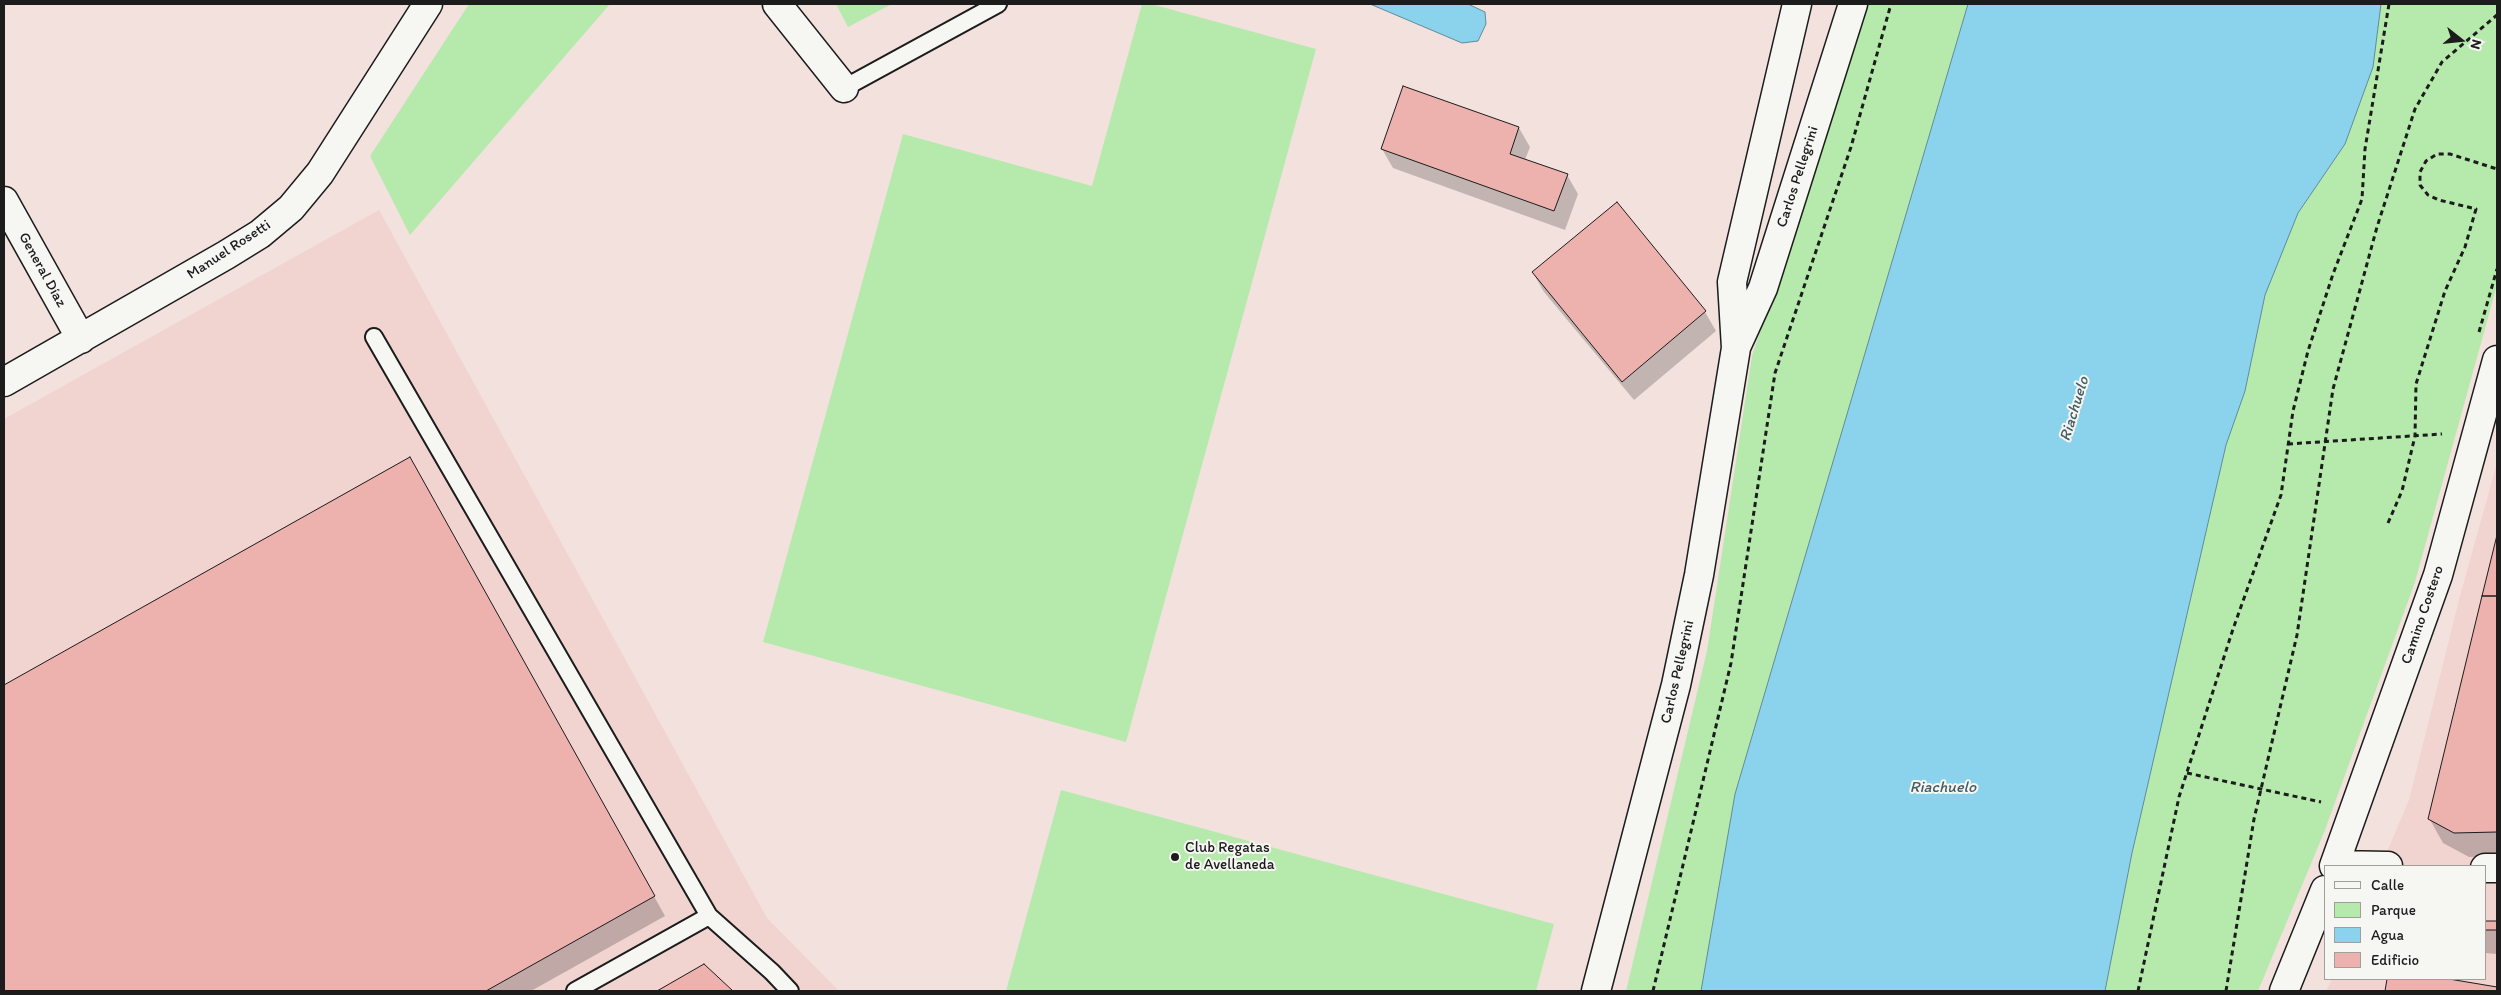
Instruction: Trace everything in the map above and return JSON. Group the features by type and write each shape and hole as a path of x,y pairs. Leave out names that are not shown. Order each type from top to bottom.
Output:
{"street":[{"name":"Manuel Rosetti","path":"4,382 260,234 291,208 320,173 428,4"},
{"path":"777,4 844,88"},
{"name":"Carlos Pellegrini","path":"1596,991 1676,685 1699,575 1736,348 1732,282 1797,4"},
{"name":"Carlos Pellegrini","path":"1736,348 1763,288 1853,4"},
{"name":"General Díaz","path":"4,201 80,339"},
{"name":"Camino Costero","path":"2335,865 2438,575 2497,360"},
{"path":"2284,991 2324,892"}],"lane":[{"path":"844,88 998,4"},
{"path":"374,337 709,916 772,972 790,991"},
{"path":"575,991 709,916"}],"path":[{"path":"1653,991 1731,663 1775,373 1851,147 1891,4"},
{"path":"2138,991 2180,797 2233,630 2280,496 2293,412 2308,351 2333,274 2362,199 2365,149 2390,4"},
{"path":"2226,991 2254,818 2297,635 2333,389 2377,227 2415,109 2442,62 2497,15"},
{"path":"2388,523 2402,491 2415,436 2416,384 2444,290 2465,247 2476,209 2439,200 2428,195 2420,185 2420,172 2426,161 2437,154 2450,154 2497,169"},
{"path":"2288,444 2326,443 2450,433"},
{"path":"2187,773 2354,809"}],"shaded area":[{"path":"379,210 767,918 839,991 4,991 4,419"},
{"path":"2497,463 2497,991 2326,991 2332,980 2486,980 2486,865 2381,865 2409,800 2460,596"}],"green space":[{"path":"469,4 610,4 410,235 370,156"},
{"path":"836,4 892,4 848,27"},
{"path":"1142,4 1151,4 1316,49 1126,742 763,642 903,134 1092,186"},
{"path":"1866,4 1968,4 1735,794 1701,991 1626,991 1707,651 1752,356"},
{"path":"2381,4 2497,4 2497,285 2415,582 2325,830 2258,991 2105,991 2132,853 2226,445 2245,391 2265,294 2298,213 2345,144 2373,67"},
{"name":"Club Regatas de Avellaneda","path":"1061,790 1554,924 1536,991 1006,991"}],"water":[{"path":"1370,4 1468,4 1485,12 1486,24 1478,41 1462,43"},
{"name":"Riachuelo","path":"1968,4 2381,4 2373,67 2345,144 2298,213 2265,295 2245,391 2226,445 2132,853 2105,991 1701,991 1735,794"}],"building":[{"path":"1403,86 1519,127 1510,154 1568,174 1554,211 1381,149"},
{"path":"1617,202 1706,311 1622,382 1532,272"},
{"path":"410,457 655,896 486,991 4,991 4,685"},
{"path":"2497,535 2497,596 2482,596"},
{"path":"2482,596 2497,596 2497,832 2454,833 2428,819"},
{"path":"2486,921 2497,921 2497,930 2486,930"},
{"path":"704,964 733,991 657,991"},
{"path":"2387,980 2455,980 2497,987 2497,991 2385,991"}],"place":[{"name":"Club Regatas de Avellaneda","path":"1175,857"}]}
